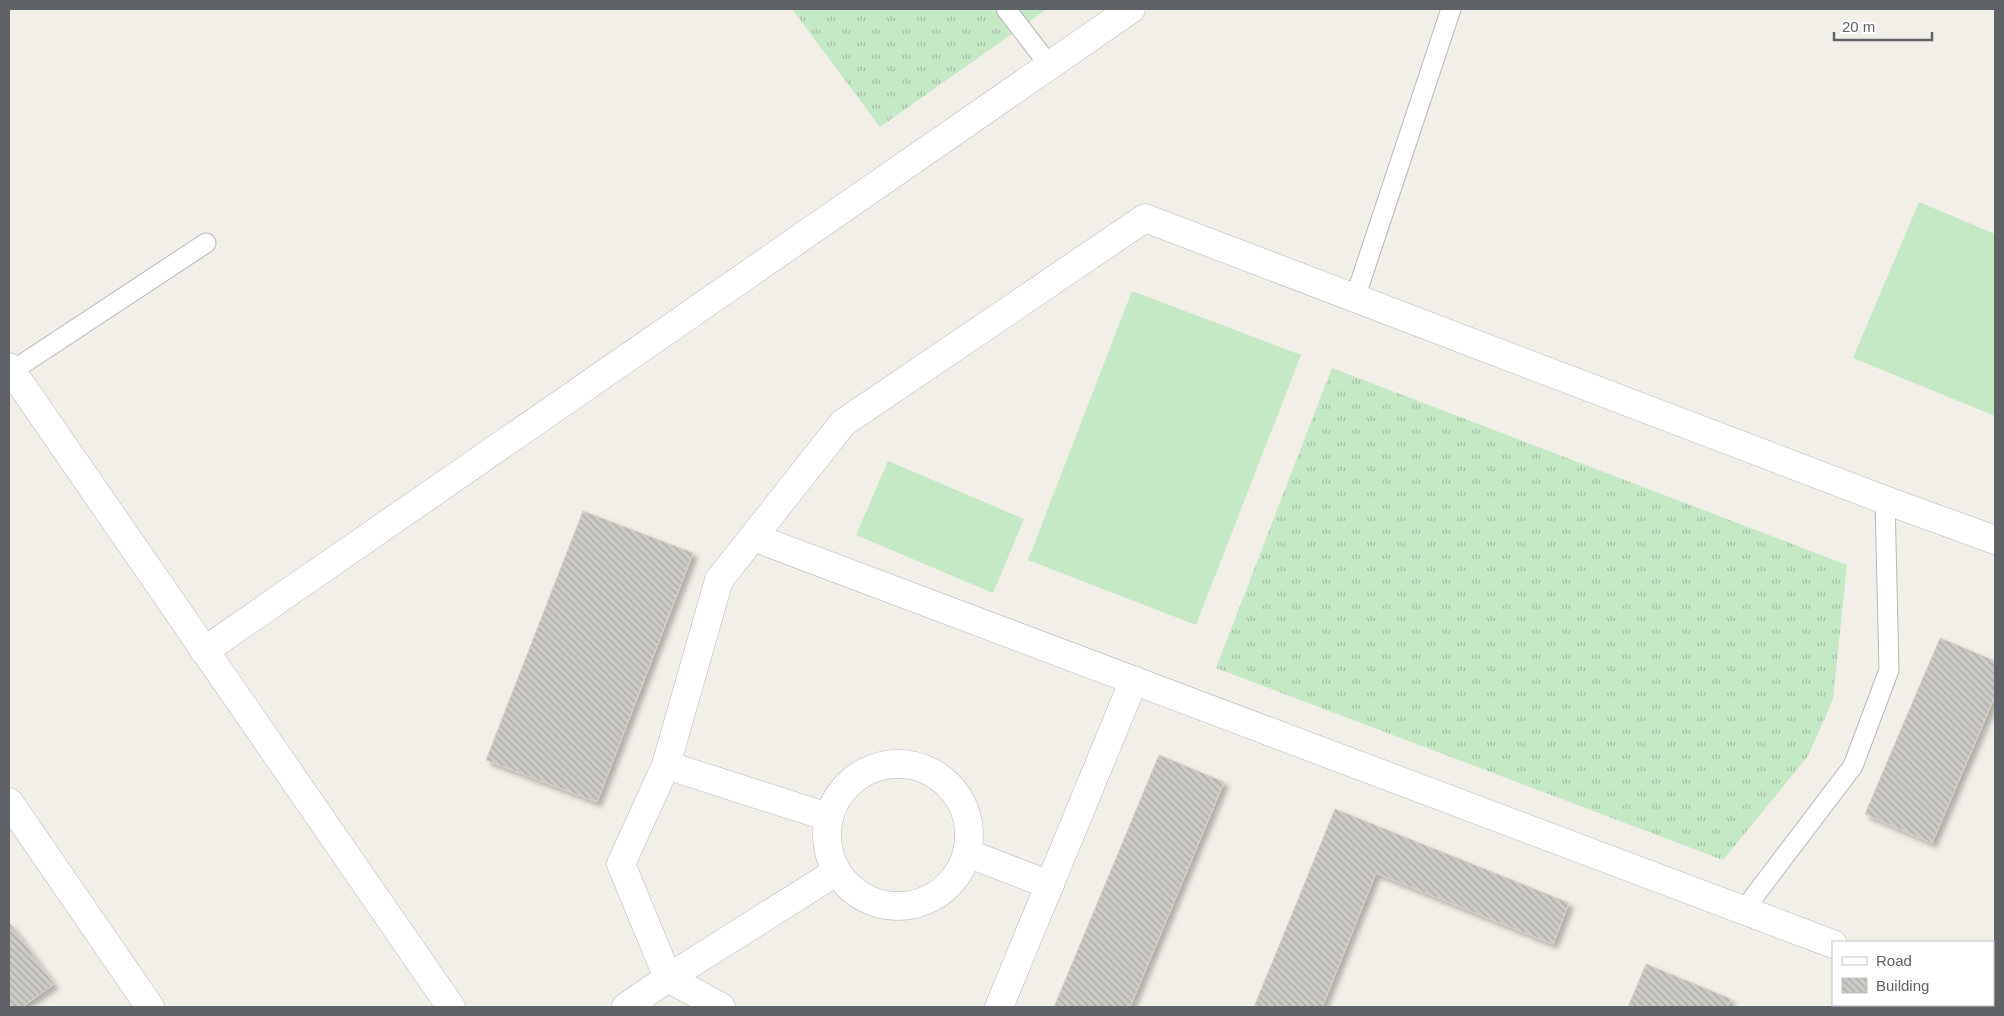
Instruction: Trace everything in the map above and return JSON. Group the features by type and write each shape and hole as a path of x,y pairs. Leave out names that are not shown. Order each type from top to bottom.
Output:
{"street":[{"path":"204,651 1131,9"},
{"path":"721,1007 668,978 621,864 666,765 719,580 843,423 1145,218 1885,500 1995,540"},
{"path":"10,369 451,1007"},
{"path":"753,537 1832,944"},
{"path":"999,1007 1134,680"},
{"path":"894,764 916,766 936,775 953,790 964,809 969,831 967,853 957,875 940,892 919,903 896,907 872,902 851,890 836,872 828,854 826,836 828,818 837,797 852,780 865,773 894,764"},
{"path":"666,765 828,818"},
{"path":"9,802 150,1007"},
{"path":"967,853 1050,885"},
{"path":"626,1007 668,978 836,872"}],"lane":[{"path":"1006,9 1049,65"},
{"path":"1355,298 1451,9"},
{"path":"10,369 206,243"},
{"path":"1744,910 1853,766 1889,670 1885,500"}],"green space":[{"path":"792,9 1047,9 880,127"},
{"path":"1919,202 1995,234 1995,416 1853,358"},
{"path":"1132,291 1301,355 1196,625 1028,560"},
{"path":"1332,368 1847,565 1833,699 1808,756 1723,860 1216,668"},
{"path":"888,461 1024,519 993,593 856,535"}],"building":[{"path":"583,511 693,553 597,802 486,760"},
{"path":"1940,638 1995,661 1995,696 1932,843 1865,814"},
{"path":"1159,755 1224,782 1130,1007 1054,1007"},
{"path":"1335,809 1569,903 1553,944 1376,873 1322,1007 1254,1007"},
{"path":"9,922 54,984 22,1007 9,1007"},
{"path":"1646,964 1731,999 1727,1007 1628,1007"}]}
